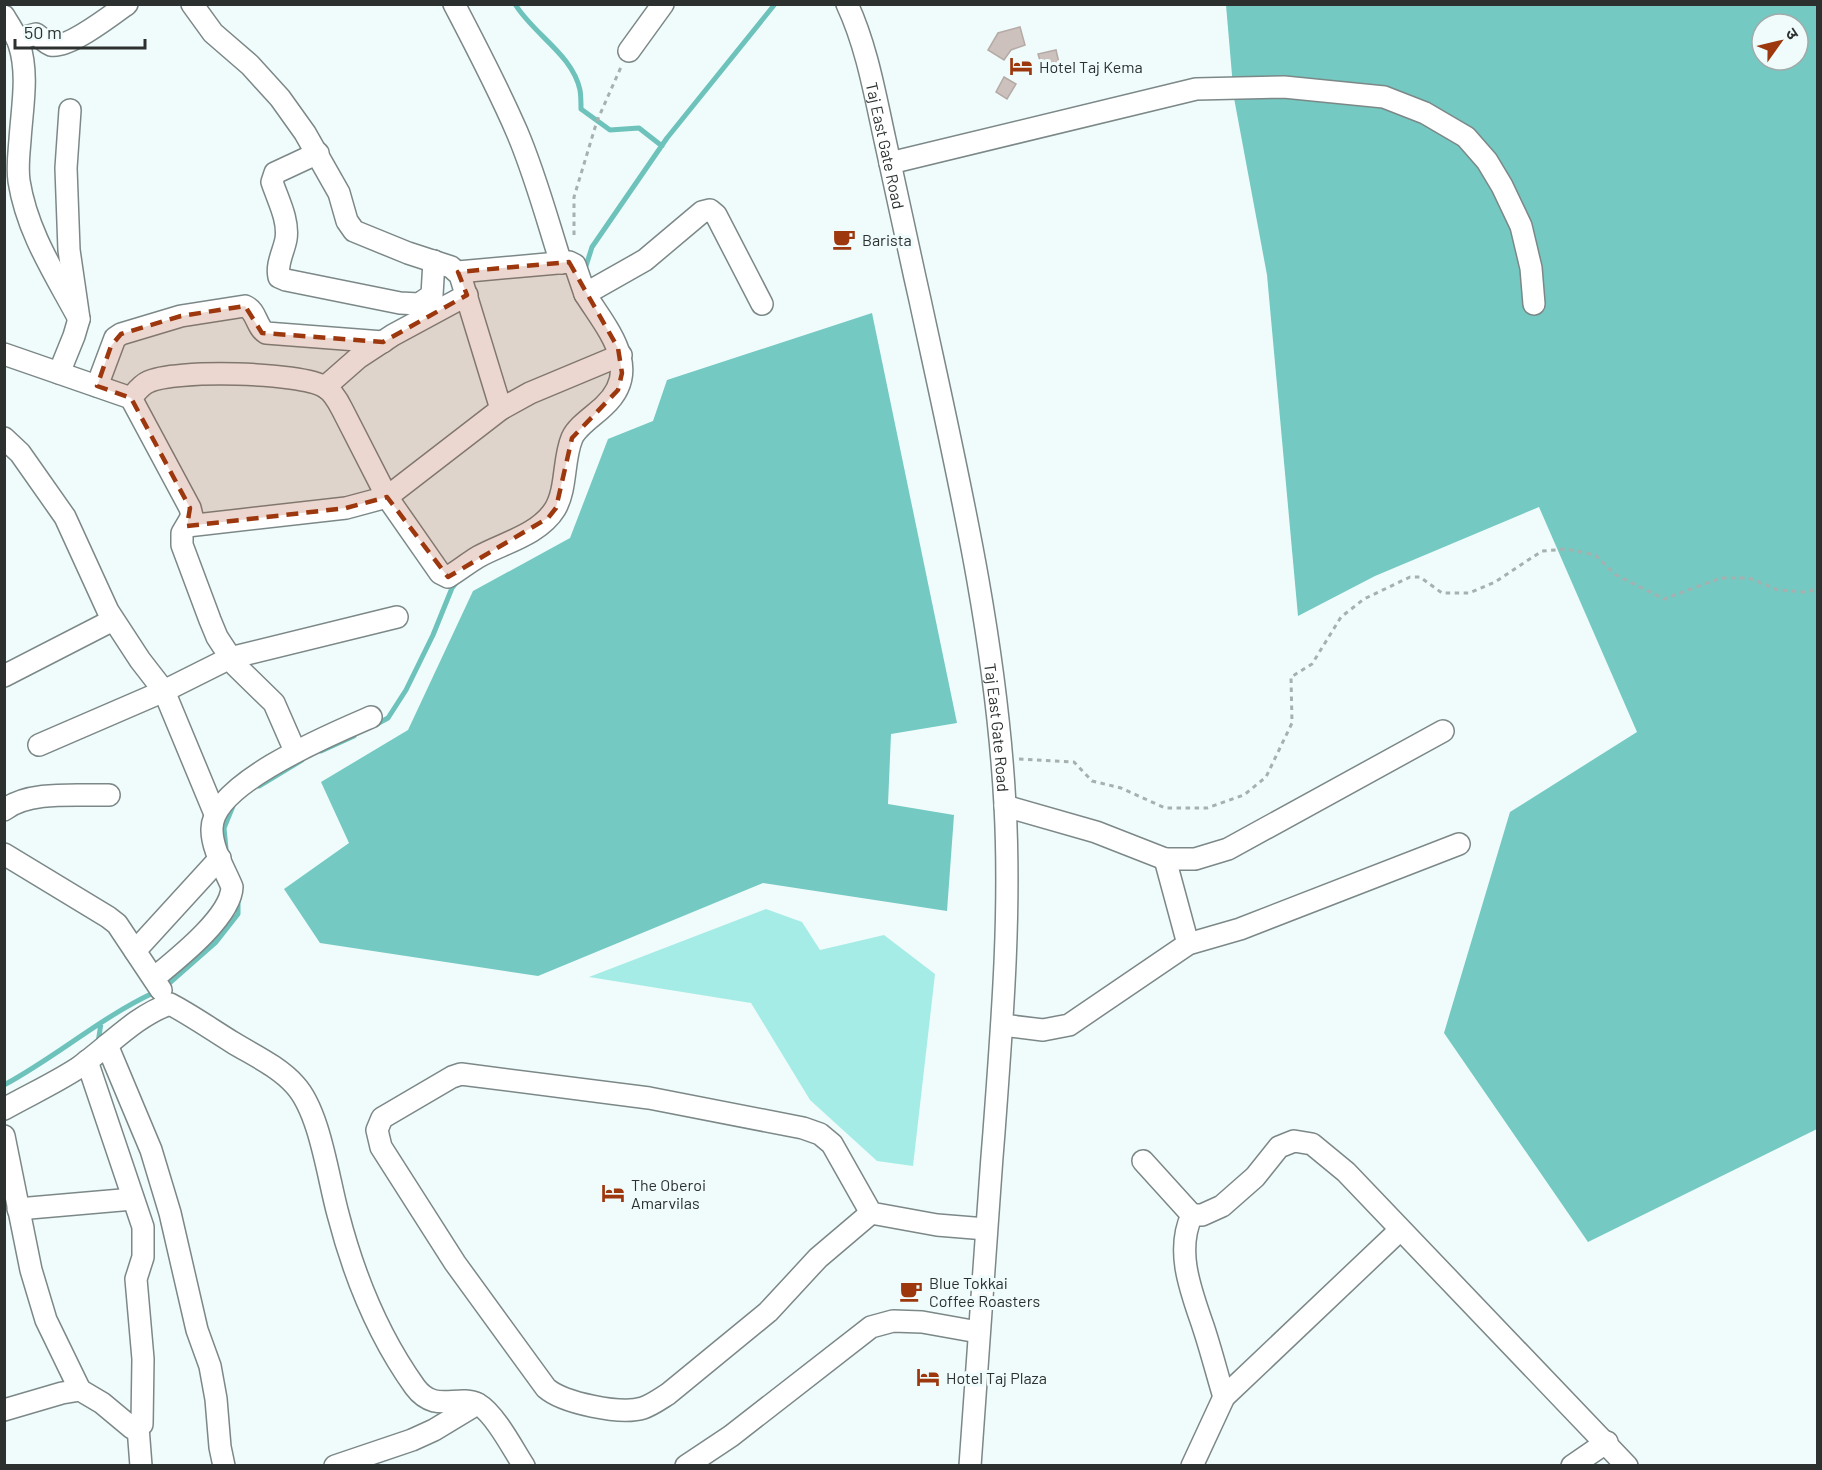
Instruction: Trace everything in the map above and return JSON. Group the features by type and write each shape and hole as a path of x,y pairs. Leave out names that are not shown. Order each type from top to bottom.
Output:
{"street":[{"path":"15,51 36,34 48,44 60,45 80,36 127,4"},
{"path":"192,4 213,33 250,65 280,98 318,153 339,193 350,227 354,231 408,253 452,267 458,272 462,278 501,409"},
{"path":"131,398 144,384 170,375 218,373 273,377 325,387 342,408 387,497 441,573 447,577 479,557 537,527 556,508 567,469 572,438 618,390 622,373 621,356 567,263 518,134 454,4"},
{"path":"629,51 663,4"},
{"name":"Taj East Gate Road","path":"848,4 863,48 946,422 986,619 1002,758 1007,870 1002,1026 970,1466"},
{"path":"4,16 24,79 18,170 24,207 34,234 79,319"},
{"path":"890,164 1196,89 1284,87 1384,97 1425,113 1466,137 1486,161 1502,186 1521,226 1531,268 1534,304"},
{"path":"58,373 75,336 79,319 69,250 66,168 70,110"},
{"path":"318,153 273,176 272,182 286,222 286,237 278,269 279,277 419,304 432,296 434,261"},
{"path":"585,294 645,260 702,212 710,210 716,215 762,304"},
{"path":"458,272 567,263"},
{"path":"325,387 358,358 467,295"},
{"path":"97,386 115,338 121,334 192,315 245,306 251,310 260,328 266,333 383,342"},
{"path":"8,351 58,373 131,398 190,508 192,516 182,533 182,545 213,628 240,671 274,703 295,751"},
{"path":"187,526 346,508 387,497 501,409 530,393 621,356"},
{"path":"4,438 20,453 65,517 113,620 172,705 211,805 212,832 231,887 231,896 208,929 154,978"},
{"path":"39,744 164,691 230,658 397,617"},
{"path":"4,676 113,620"},
{"path":"211,805 295,751 371,717"},
{"path":"1005,806 1096,832 1165,860 1195,859 1228,849 1443,731"},
{"path":"4,810 24,799 109,795"},
{"path":"1002,1026 1043,1030 1069,1024 1188,944 1240,929 1459,844"},
{"path":"4,854 108,917 124,933 170,1004 269,1064 297,1086 313,1118 359,1286 381,1332 417,1389 430,1400 477,1404 490,1415 524,1466"},
{"path":"135,951 220,858"},
{"path":"1165,860 1188,944"},
{"path":"4,1109 87,1061 141,1019 170,1004"},
{"path":"107,1045 151,1150 170,1213 197,1330 210,1366 224,1466"},
{"path":"4,1136 13,1204 46,1320 80,1390 102,1403 132,1428 138,1427 142,1424 143,1418 142,1359 136,1279 142,1257 143,1227 87,1061"},
{"path":"871,1212 818,1258 768,1312 668,1394 651,1404 634,1410 592,1407 557,1396 546,1388 455,1263 381,1147 377,1130 382,1118 461,1074 650,1098 803,1128 820,1134 832,1144 871,1212 937,1225 987,1229"},
{"path":"1143,1161 1192,1215 1202,1215 1222,1206 1255,1178 1279,1147 1294,1141 1312,1144 1346,1172 1628,1466"},
{"path":"13,1204 134,1199"},
{"path":"1192,1215 1189,1220 1184,1257 1191,1293 1224,1397"},
{"path":"1192,1466 1224,1397 1400,1230"},
{"path":"686,1466 731,1436 871,1327 893,1321 922,1322 978,1332"},
{"path":"4,1410 80,1390"},
{"path":"334,1466 412,1440 434,1430 477,1404"},
{"path":"138,1427 141,1466"},
{"path":"1572,1466 1607,1442"}],"path":[{"path":"567,263 574,197 597,121 629,51"},
{"path":"1002,758 1074,762 1092,781 1121,788 1165,808 1207,808 1244,795 1266,777 1292,723 1291,677 1312,664 1341,617 1364,598 1410,577 1420,578 1442,593 1469,593 1495,582 1542,551 1568,549 1595,555 1616,575 1664,599 1721,578 1749,578 1778,590 1805,592 1818,589"}],"highlighted area":[{"path":"569,262 618,348 622,373 618,390 572,438 556,508 548,518 448,577 387,497 346,508 187,526 190,508 131,398 97,386 111,346 121,334 181,316 245,306 262,333 383,342 467,295 458,272"}],"shaded area":[{"path":"1226,5 1817,5 1817,1129 1588,1242 1444,1033 1510,812 1637,732 1539,507 1375,576 1298,616 1267,275 1234,98"},
{"path":"872,313 957,723 891,734 888,804 954,815 947,911 763,883 538,976 320,943 284,889 349,843 321,782 408,730 473,591 570,538 608,439 653,421 667,380"},
{"path":"766,909 802,922 820,950 884,935 935,974 913,1166 877,1161 810,1100 751,1003 589,977"}],"building":[{"path":"1020,27 1025,45 1011,50 1004,60 988,50 998,33"},
{"path":"1056,50 1059,63 1042,67 1038,54"},
{"path":"1004,77 1016,84 1007,99 996,92"}],"waterway":[{"path":"515,4 561,55 576,77 580,90 581,109 610,130 639,128 662,146"},
{"path":"587,272 585,269 592,247 667,138 775,4"},
{"path":"375,725 388,718 406,690 433,635 452,588 457,582"},
{"path":"321,751 354,736"},
{"path":"259,786 302,760"},
{"path":"226,849 224,828 233,806"},
{"path":"166,986 216,942 238,914 238,898"},
{"path":"4,1085 115,1014 153,993"},
{"path":"98,1043 101,1023"}],"place":[{"name":"Hotel Taj Kema","path":"1021,66"},
{"name":"Barista","path":"844,239"},
{"name":"The Oberoi Amarvilas","path":"613,1193"},
{"name":"Blue Tokkai Coffee Roasters","path":"911,1291"},
{"name":"Hotel Taj Plaza","path":"928,1377"}]}
